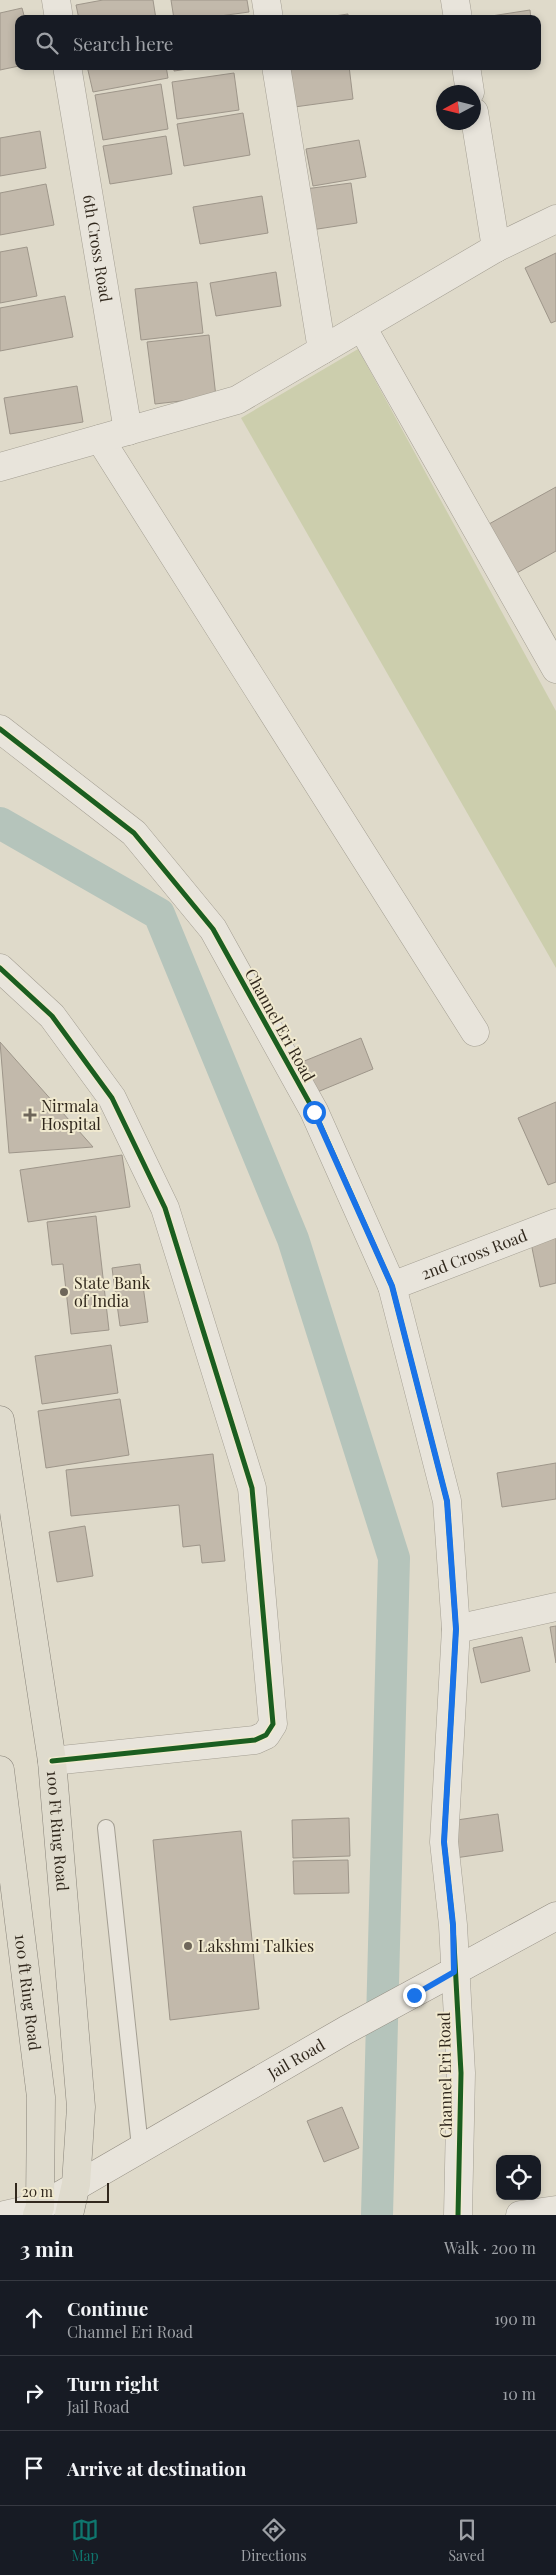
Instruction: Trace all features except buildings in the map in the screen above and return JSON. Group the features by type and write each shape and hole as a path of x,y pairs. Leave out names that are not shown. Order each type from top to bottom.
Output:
{"main road":[{"name":"100 Ft Ring Road","path":"0,1420 52,1761 81,2107 76,2184 68,2215"},
{"name":"100 ft Ring Road","path":"0,1770 41,2097 38,2211"}],"street":[{"path":"56,0 58,15"},
{"path":"266,0 268,15"},
{"path":"455,0 457,15"},
{"name":"6th Cross Road","path":"68,70 128,431"},
{"path":"277,70 322,350"},
{"path":"467,70 469,85"},
{"path":"477,130 496,248"},
{"path":"0,467 238,400 496,248 556,219"},
{"path":"362,327 556,669"},
{"path":"100,439 475,1032"},
{"name":"Channel Eri Road","path":"0,729 134,833 213,929 314,1112 392,1286 447,1501 456,1629 444,1842 453,1925 460,2073 458,2215"},
{"path":"0,968 52,1016 112,1098 165,1208 252,1488 273,1724 266,1735 256,1740 52,1761"},
{"name":"2nd Cross Road","path":"392,1286 556,1223"},
{"path":"456,1629 556,1607"},
{"name":"Jail Road","path":"5,2215 38,2211 76,2184 140,2147 346,2030 414,1995 556,1916"},
{"path":"520,2215 556,2210"}],"lane":[{"path":"106,1828 140,2147"}],"green space":[{"path":"358,349 556,711 556,968 241,418"}],"waterway":[{"path":"0,823 159,914 293,1239 394,1558 377,2215"}],"cycle path":[{"path":"0,729 134,833 213,929 314,1111 392,1286 447,1501 456,1629 444,1842 453,1925 461,2073 458,2215"},
{"path":"0,968 52,1016 112,1098 165,1208 252,1488 273,1724 266,1735 255,1740 52,1761"}],"place":[{"name":"Nirmala Hospital","path":"30,1115"},
{"name":"State Bank of India","path":"64,1292"},
{"name":"Lakshmi Talkies","path":"188,1946"}],"route":[{"path":"314,1112 392,1286 447,1501 456,1629 444,1842 453,1925 454,1972 414,1995"}]}
